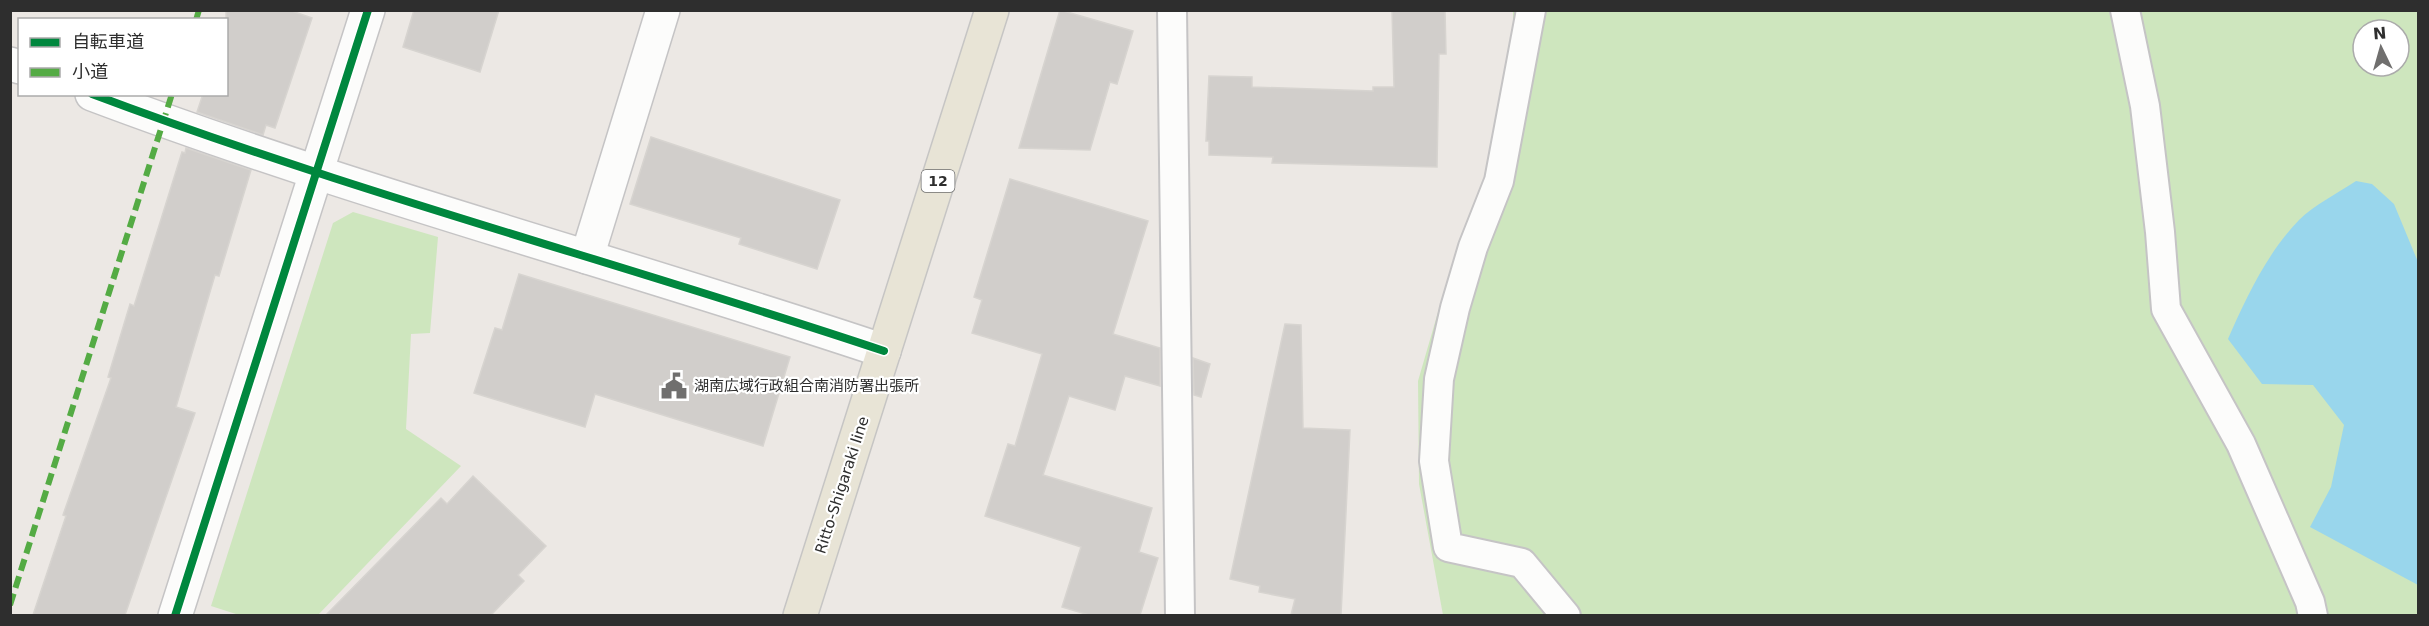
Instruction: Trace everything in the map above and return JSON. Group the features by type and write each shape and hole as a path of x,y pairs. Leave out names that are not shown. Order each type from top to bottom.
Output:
{"main road":[{"name":"Ritto-Shigaraki line","path":"800,615 992,10"}],"street":[{"path":"175,615 368,10"},
{"path":"587,257 663,10"},
{"path":"98,96 317,174 884,351"}],"lane":[{"path":"1172,10 1180,615"},
{"path":"1532,10 1499,181 1473,247 1455,308 1439,379 1434,461 1448,547 1522,563 1566,615"},
{"path":"2125,10 2145,106 2160,232 2166,309 2241,444 2310,602 2313,615"}],"green space":[{"path":"1513,11 2418,11 2418,615 1443,615 1419,484 1418,381 1445,288 1484,183 1513,30"},
{"path":"353,212 438,237 430,333 411,334 406,429 461,466 318,615 239,615 211,606 333,223"}],"water":[{"path":"2356,181 2372,184 2394,204 2418,262 2418,585 2310,527 2331,487 2344,425 2313,385 2262,384 2228,339 2258,276 2288,233 2312,209"}],"building":[{"path":"226,10 289,10 312,18 275,128 266,125 263,135 197,112 202,96 228,96 228,18 226,18"},
{"path":"414,10 499,10 480,72 403,47"},
{"path":"1060,10 1133,31 1117,84 1110,82 1090,150 1019,148"},
{"path":"1392,10 1445,10 1446,54 1439,54 1437,167 1272,163 1273,157 1209,155 1209,141 1206,141 1209,76 1252,77 1252,87 1373,91 1373,87 1394,87"},
{"path":"651,137 840,200 817,269 739,244 741,238 630,204"},
{"path":"186,148 251,170 219,276 215,275 176,407 195,413 125,615 33,615 66,516 63,515 111,378 108,377 130,304 134,306 182,152 185,153"},
{"path":"1010,179 1148,221 1113,334 1160,348 1160,386 1125,376 1115,410 1069,396 1043,475 1152,508 1139,552 1158,558 1140,615 1089,615 1062,607 1081,547 985,516 1008,444 1015,446 1042,354 972,333 982,300 974,297"},
{"path":"519,274 790,357 763,446 595,394 585,427 474,393 495,328 502,330"},
{"path":"1285,324 1301,325 1303,428 1350,430 1341,615 1291,615 1295,599 1259,592 1260,586 1230,579"},
{"path":"1193,358 1210,364 1201,397 1194,395"},
{"path":"473,476 546,546 518,575 524,581 491,615 326,615 441,498 447,504"}],"marked path":[{"path":"197,18 199,10"},
{"path":"10,605 171,96"}],"cycle path":[{"path":"175,616 368,10"},
{"path":"97,96 288,163 884,351"}],"place":[{"name":"湖南広域行政組合南消防署出張所","path":"674,386"}]}
